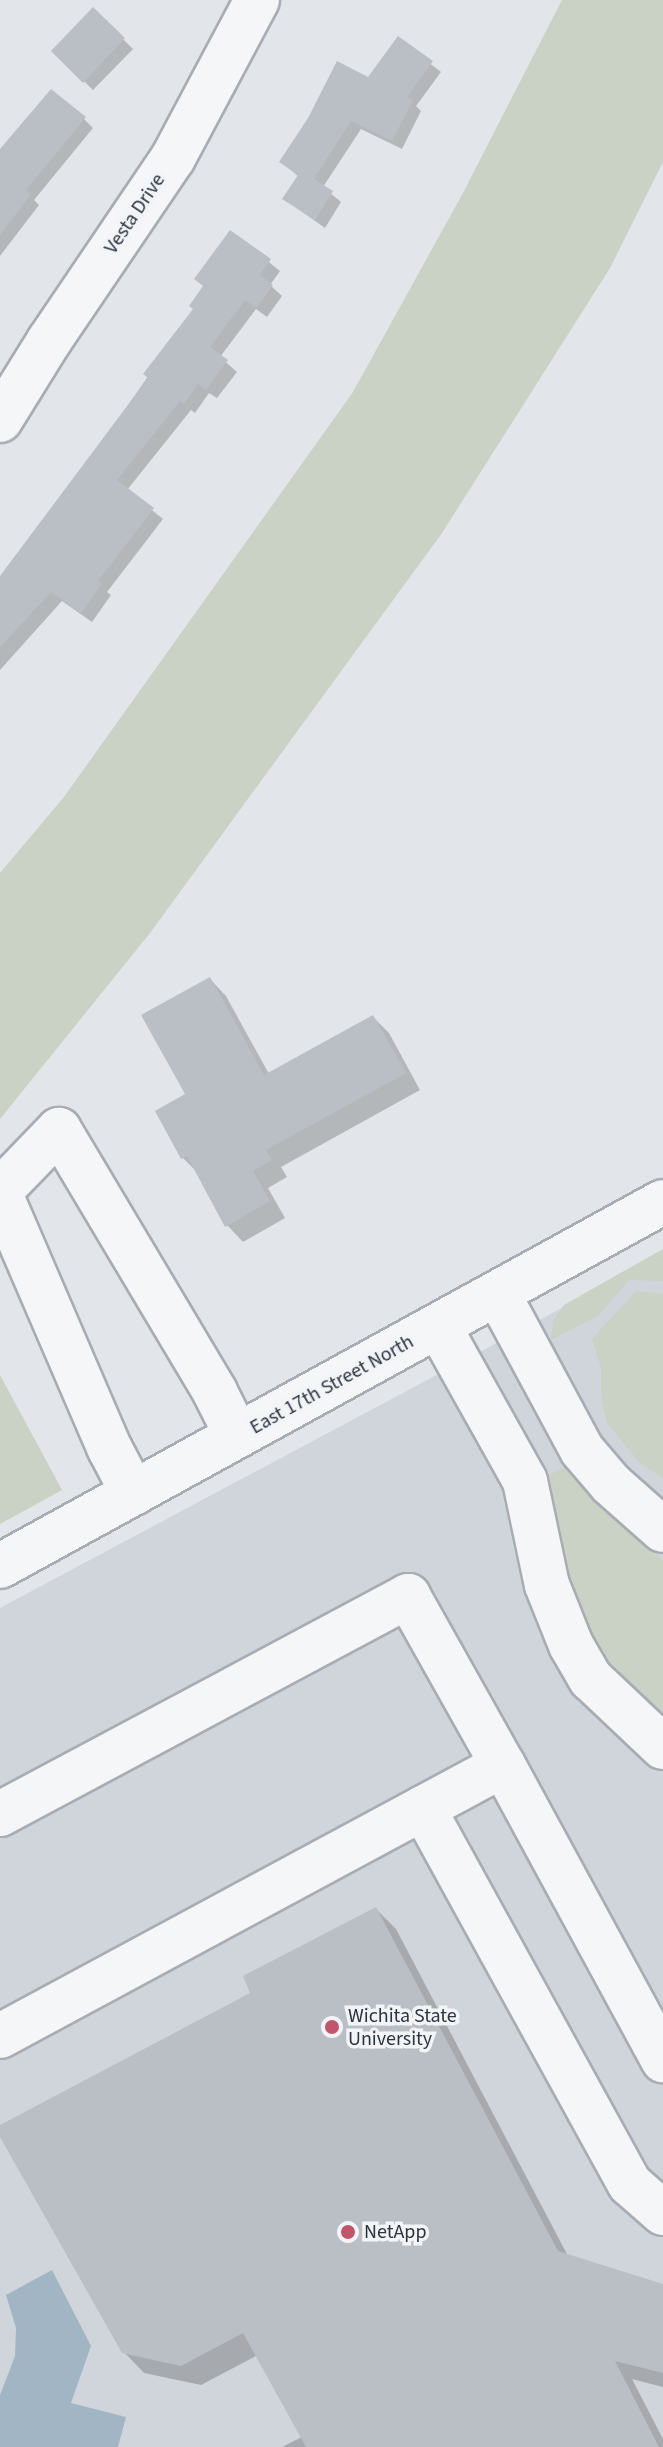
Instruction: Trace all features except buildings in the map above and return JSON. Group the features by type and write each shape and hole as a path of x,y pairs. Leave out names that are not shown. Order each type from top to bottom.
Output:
{"street":[{"name":"Vesta Drive","path":"0,420 49,341 173,158 257,0"},
{"path":"133,1493 110,1449 0,1193 59,1130 215,1392 237,1436"},
{"name":"East 17th Street North","path":"0,1566 663,1202"},
{"path":"498,1294 582,1450 611,1484 663,1530"},
{"path":"439,1327 525,1481 545,1578 571,1645 591,1679 663,1747"},
{"path":"0,1814 408,1596 663,2060"},
{"path":"0,2036 503,1765"},
{"path":"423,1808 630,2184 663,2213"}],"shaded area":[{"name":"Wichita State University","path":"663,1254 663,2447 0,2447 0,1608"}],"green space":[{"path":"562,0 663,0 663,162 610,268 442,533 150,933 0,1119 0,873 64,797 353,392 463,193"},
{"path":"663,1249 663,1281 629,1280 598,1316 551,1340 553,1321 564,1305"},
{"path":"636,1291 663,1294 663,1478 640,1463 607,1423 601,1398 601,1368 592,1339"},
{"path":"0,1375 62,1490 0,1524"},
{"path":"572,1463 663,1561 663,1723 615,1677 619,1670 613,1663 607,1667 575,1613 540,1480"}],"water":[{"path":"52,2270 91,2346 71,2403 126,2417 118,2447 0,2447 0,2395 15,2356 16,2328 6,2295"}],"place":[{"name":"Wichita State University","path":"332,2027"},
{"name":"NetApp","path":"348,2232"}]}
